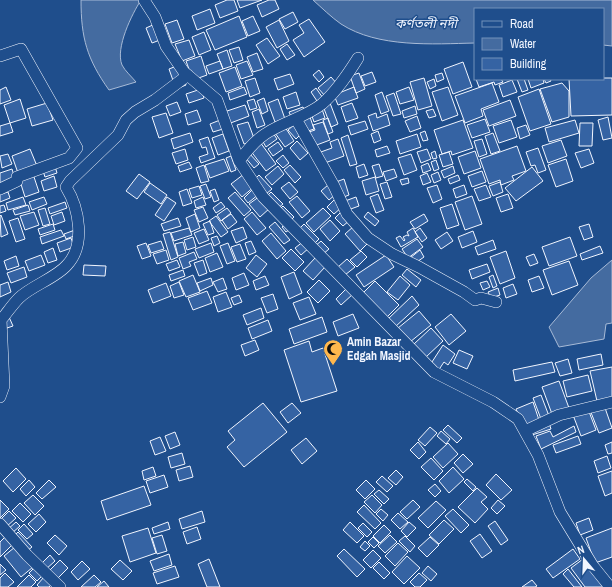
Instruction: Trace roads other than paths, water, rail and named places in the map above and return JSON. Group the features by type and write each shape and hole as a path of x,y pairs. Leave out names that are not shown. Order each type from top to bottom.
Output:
{"street":[{"path":"144,0 155,17 166,46 188,75 217,100 239,161 263,197 434,372 493,402 518,419 538,456 560,512 592,566 610,587"},
{"path":"0,56 21,49 77,148 69,158 17,177 16,181 0,189"},
{"path":"239,161 254,142 270,130 296,119 323,103 340,85 358,58"},
{"path":"0,397 4,386 1,320 19,298 67,265 77,245 78,220 73,197 66,187 70,181 118,135 126,120 188,75"},
{"path":"296,119 334,186 347,214 368,238 392,254 432,274 475,300 482,298 496,302"},
{"path":"524,431 559,415 612,402"},
{"path":"0,524 27,555 60,587"}],"water":[{"path":"81,0 141,0 129,22 123,41 120,58 122,65 136,82 109,90 101,79 90,58 84,37"},
{"name":"কর্ণতলী নদী","path":"313,0 612,0 612,46 604,45 604,8 474,8 474,43 442,44 406,43 372,37 356,32 341,24"},
{"path":"612,260 612,323 606,324 604,339 559,347 549,327 591,278"}],"place":[{"name":"Amin Bazar Edgah Masjid","path":"333,366"}]}
